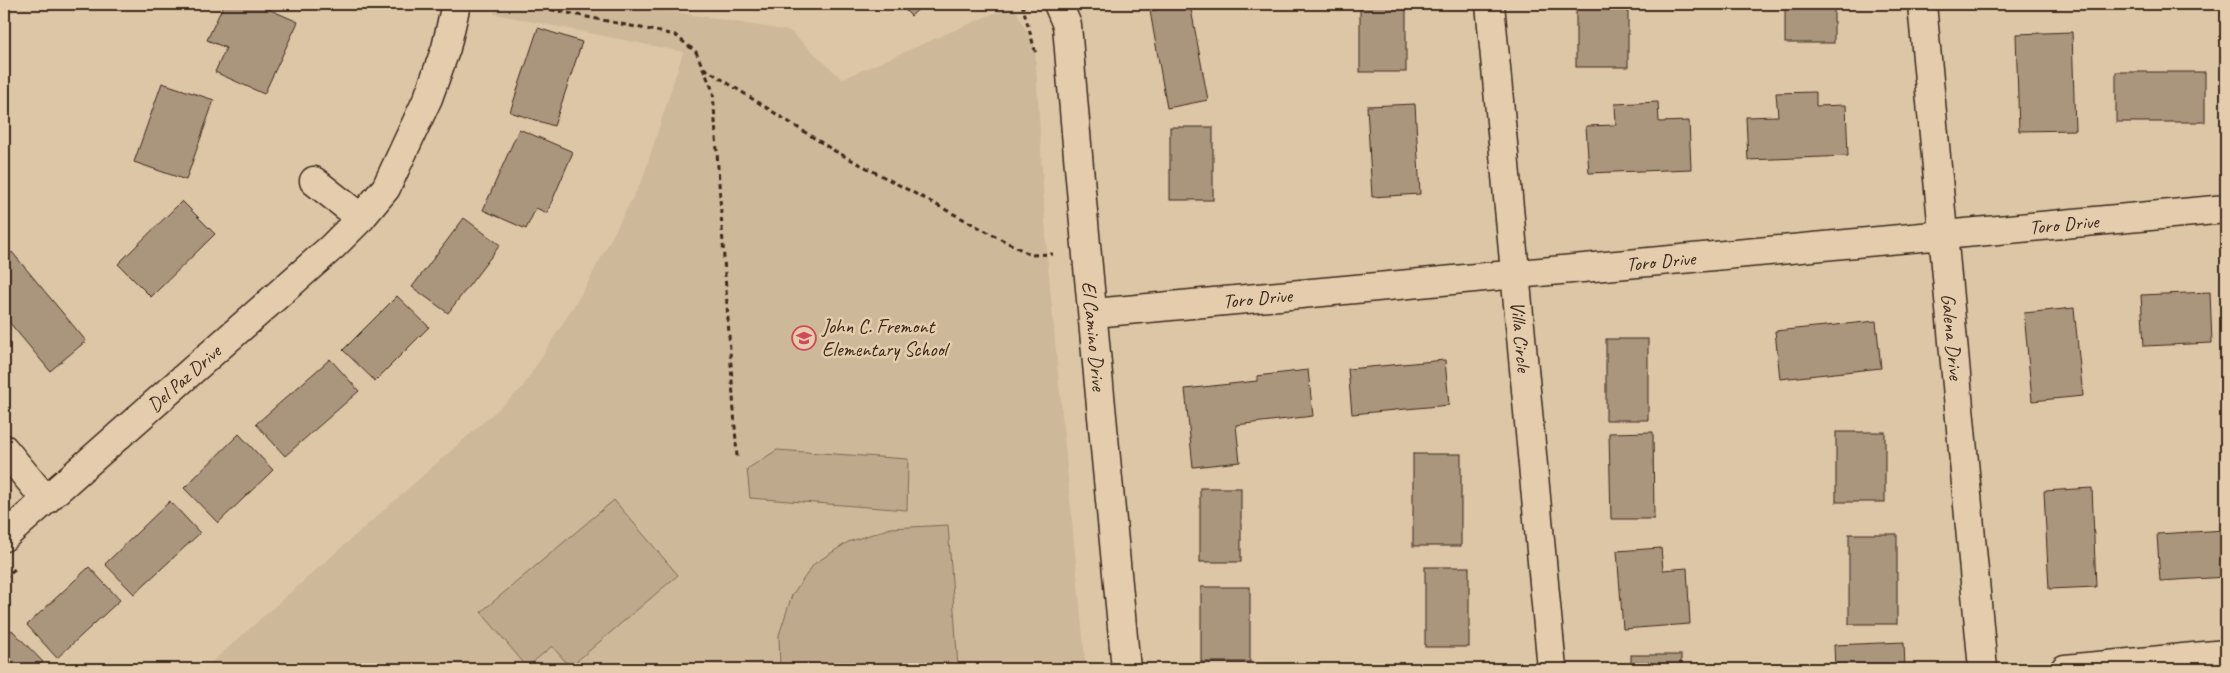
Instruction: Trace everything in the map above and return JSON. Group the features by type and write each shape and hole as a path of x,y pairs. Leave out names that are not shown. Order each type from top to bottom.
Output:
{"street":[{"name":"Del Paz Drive","path":"4,536 332,247 361,218 386,188 428,98 446,48 456,4"},
{"name":"El Camino Drive","path":"1058,4 1067,25 1083,229 1094,313 1126,669"},
{"name":"Villa Circle","path":"1490,4 1552,669"},
{"name":"Galena Drive","path":"1922,4 1984,669"},
{"path":"314,181 361,218"},
{"name":"Toro Drive","path":"1094,313 2226,208"},
{"path":"4,450 46,500"},
{"path":"2065,669 2226,654"}],"path":[{"path":"524,4 675,35 696,52 713,90 737,457"},
{"path":"703,68 833,150 1013,246 1031,255 1053,254"}],"shaded area":[{"name":"John C. Fremont Elementary School","path":"497,4 629,4 790,31 842,79 1013,5 1035,47 1047,255 1086,669 204,669 522,388 585,288 643,178 683,52 494,14"},
{"path":"777,450 908,459 907,510 750,498 747,469"},
{"path":"614,500 678,575 570,667 552,646 527,667 481,612"},
{"path":"948,525 958,667 955,669 780,669 779,635 792,595 814,564 848,542 891,528"}],"building":[{"path":"224,4 257,4 298,22 264,94 215,72 226,48 207,40"},
{"path":"325,4 368,4 367,11"},
{"path":"899,4 924,4 911,16"},
{"path":"1190,4 1208,100 1167,108 1150,11"},
{"path":"1360,4 1406,4 1406,72 1360,72"},
{"path":"1576,4 1628,4 1628,67 1576,67"},
{"path":"1785,4 1834,4 1834,43 1785,43"},
{"path":"538,28 582,42 554,126 510,112"},
{"path":"2072,32 2075,130 2019,131 2016,34"},
{"path":"2116,72 2205,72 2205,122 2116,122"},
{"path":"162,83 214,100 186,180 134,162"},
{"path":"1816,92 1816,106 1846,105 1848,156 1748,160 1746,117 1778,116 1776,93"},
{"path":"1658,102 1659,122 1689,121 1691,169 1589,173 1586,126 1616,125 1615,104"},
{"path":"1415,104 1420,194 1372,197 1367,106"},
{"path":"1170,127 1213,127 1213,200 1170,200"},
{"path":"519,129 573,152 547,213 536,208 526,229 483,210"},
{"path":"182,201 215,234 151,297 118,264"},
{"path":"464,218 500,245 448,313 412,287"},
{"path":"12,252 86,341 50,371 4,316 4,259"},
{"path":"2210,292 2212,343 2144,346 2141,295"},
{"path":"397,296 429,327 375,381 343,350"},
{"path":"2074,308 2083,396 2032,401 2024,313"},
{"path":"1876,321 1881,368 1780,379 1775,331"},
{"path":"1606,339 1648,339 1648,420 1606,420"},
{"path":"330,359 359,391 285,456 256,424"},
{"path":"1445,360 1449,405 1352,414 1348,369"},
{"path":"1308,370 1313,416 1236,425 1240,462 1193,467 1185,389 1257,381 1257,376"},
{"path":"1653,432 1654,519 1611,519 1609,433"},
{"path":"1836,432 1885,432 1885,502 1836,502"},
{"path":"239,434 273,470 218,523 184,488"},
{"path":"1413,454 1461,454 1461,546 1413,546"},
{"path":"1200,488 1241,488 1241,562 1200,562"},
{"path":"2092,488 2096,587 2049,589 2044,491"},
{"path":"170,501 200,533 134,594 105,564"},
{"path":"2226,530 2226,577 2160,581 2157,534"},
{"path":"1849,534 1897,534 1897,624 1849,624"},
{"path":"1661,548 1663,570 1687,568 1690,624 1623,629 1617,551"},
{"path":"89,567 120,600 57,658 27,625"},
{"path":"1425,567 1469,567 1469,647 1425,647"},
{"path":"1201,587 1250,587 1250,662 1201,662"},
{"path":"12,630 43,662 36,669 4,669 4,639"},
{"path":"1904,642 1905,669 1835,669 1834,645"},
{"path":"1631,655 1681,655 1681,669 1631,669"}],"place":[{"name":"John C. Fremont Elementary School","path":"804,338"}]}
